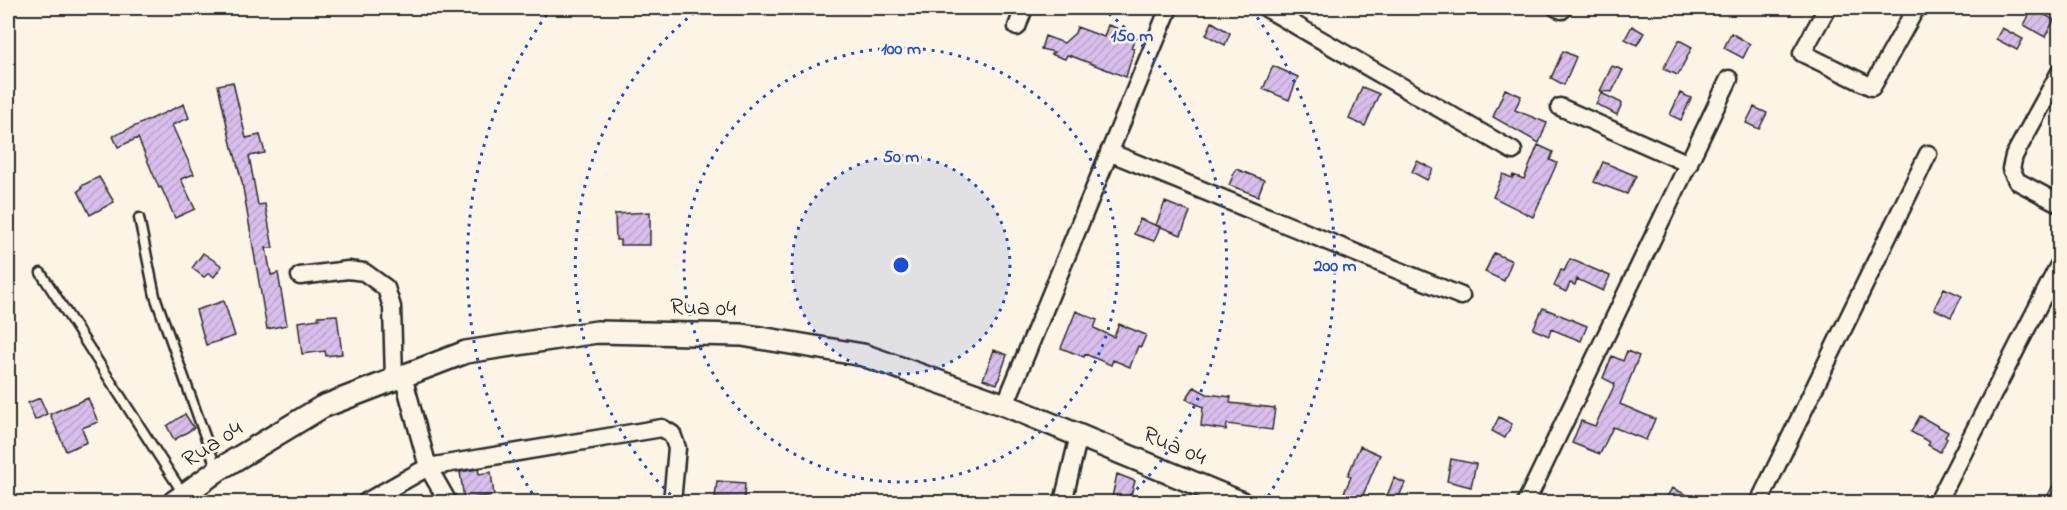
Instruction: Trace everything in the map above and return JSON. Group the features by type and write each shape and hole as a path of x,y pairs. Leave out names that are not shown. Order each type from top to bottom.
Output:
{"street":[{"path":"1017,27 1024,8"},
{"path":"1005,405 1169,8"},
{"path":"1266,8 1513,151"},
{"path":"1827,8 1802,53 1872,87 1916,8"},
{"path":"2060,72 2014,156 2011,169 2017,181 2060,204"},
{"path":"1526,502 1729,80"},
{"path":"1560,107 1689,164"},
{"path":"1109,152 1461,296"},
{"path":"1760,502 1928,154"},
{"path":"1938,502 2060,263"},
{"path":"300,276 348,270 364,272 386,288 392,307 398,378 428,467 448,502"},
{"name":"Rua 04","path":"179,499 218,470 322,407 466,352 597,332 742,335 863,355 1005,405 1240,502"},
{"path":"366,502 428,467 662,428 672,434 677,448 672,502"},
{"path":"1063,502 1079,435"}],"lane":[{"path":"139,218 155,296 218,470"},
{"path":"41,273 179,499"}],"building":[{"path":"2033,8 2054,20 2045,37 2024,25"},
{"path":"1212,22 1230,33 1225,45 1206,35"},
{"path":"1108,25 1136,35 1131,48 1134,49 1126,77 1074,57 1067,55 1065,59 1051,54 1054,52 1041,49 1045,36 1064,43 1075,33 1077,27 1104,37"},
{"path":"1632,26 1644,33 1637,45 1625,39"},
{"path":"2002,28 2023,39 2017,50 1996,39"},
{"path":"1731,33 1750,44 1743,58 1724,48"},
{"path":"1679,40 1692,47 1678,75 1663,69"},
{"path":"1563,51 1576,57 1564,85 1551,78"},
{"path":"1273,66 1298,77 1289,100 1263,89"},
{"path":"1612,66 1623,70 1612,92 1600,91"},
{"path":"233,82 246,138 260,135 265,153 249,156 258,205 265,204 273,248 266,248 271,275 278,273 287,325 267,329 242,182 218,85"},
{"path":"1362,87 1379,94 1365,126 1349,119"},
{"path":"1505,89 1521,96 1515,110 1547,123 1539,143 1493,117"},
{"path":"1601,93 1622,103 1617,115 1596,104"},
{"path":"1680,93 1691,98 1681,120 1670,115"},
{"path":"184,104 189,118 172,125 194,174 181,179 195,209 175,218 161,187 159,188 138,138 118,147 113,136"},
{"path":"1754,107 1767,113 1759,129 1746,123"},
{"path":"1538,145 1553,152 1550,160 1557,163 1533,217 1493,197 1503,174 1512,178 1513,175 1524,179"},
{"path":"1417,161 1433,169 1427,180 1412,172"},
{"path":"1603,162 1636,176 1627,194 1594,182"},
{"path":"1236,169 1264,180 1258,196 1229,185"},
{"path":"99,177 114,202 90,215 78,191 82,188 81,186"},
{"path":"1165,202 1190,212 1181,235 1156,225"},
{"path":"650,212 650,245 620,245 620,240 616,240 615,214"},
{"path":"1140,219 1160,227 1154,241 1134,234"},
{"path":"203,253 222,266 214,277 209,273 204,277 192,268"},
{"path":"1494,253 1512,261 1504,281 1485,272"},
{"path":"1570,259 1610,276 1603,291 1577,279 1575,285 1570,283 1566,292 1554,286 1561,270 1564,271"},
{"path":"1944,288 1962,296 1951,317 1934,309"},
{"path":"224,301 235,336 206,345 196,310"},
{"path":"1543,308 1587,326 1581,341 1551,329 1549,336 1533,329"},
{"path":"1076,311 1097,320 1094,328 1114,337 1119,324 1146,335 1141,347 1138,346 1130,367 1113,360 1111,365 1085,354 1084,357 1061,348"},
{"path":"337,315 342,354 326,356 325,351 302,354 298,322 319,319 318,316"},
{"path":"994,350 1007,355 997,384 983,379"},
{"path":"1627,351 1639,356 1620,404 1655,419 1646,440 1613,427 1600,454 1572,443 1581,421 1595,426 1615,384 1603,378 1612,356 1623,361"},
{"path":"1194,387 1207,394 1231,397 1230,403 1275,408 1272,430 1227,424 1226,430 1201,426 1203,407 1186,399"},
{"path":"40,398 47,414 35,420 28,403"},
{"path":"88,398 98,422 82,428 87,442 66,451 50,414"},
{"path":"185,414 194,428 174,440 167,426"},
{"path":"1920,416 1948,432 1940,452 1928,445 1930,442 1911,432"},
{"path":"1499,417 1512,424 1505,438 1492,431"},
{"path":"1360,446 1380,455 1360,502 1340,502 1351,477 1348,475"},
{"path":"1451,459 1476,464 1471,487 1447,481"},
{"path":"478,469 479,474 491,472 494,495 464,499 460,472"},
{"path":"2060,473 2060,502 2044,502"},
{"path":"1117,474 1135,481 1129,502 1111,502"},
{"path":"1394,478 1405,483 1397,501 1387,496"},
{"path":"717,481 745,483 744,499 715,497"},
{"path":"1672,488 1702,502 1664,502"}]}
